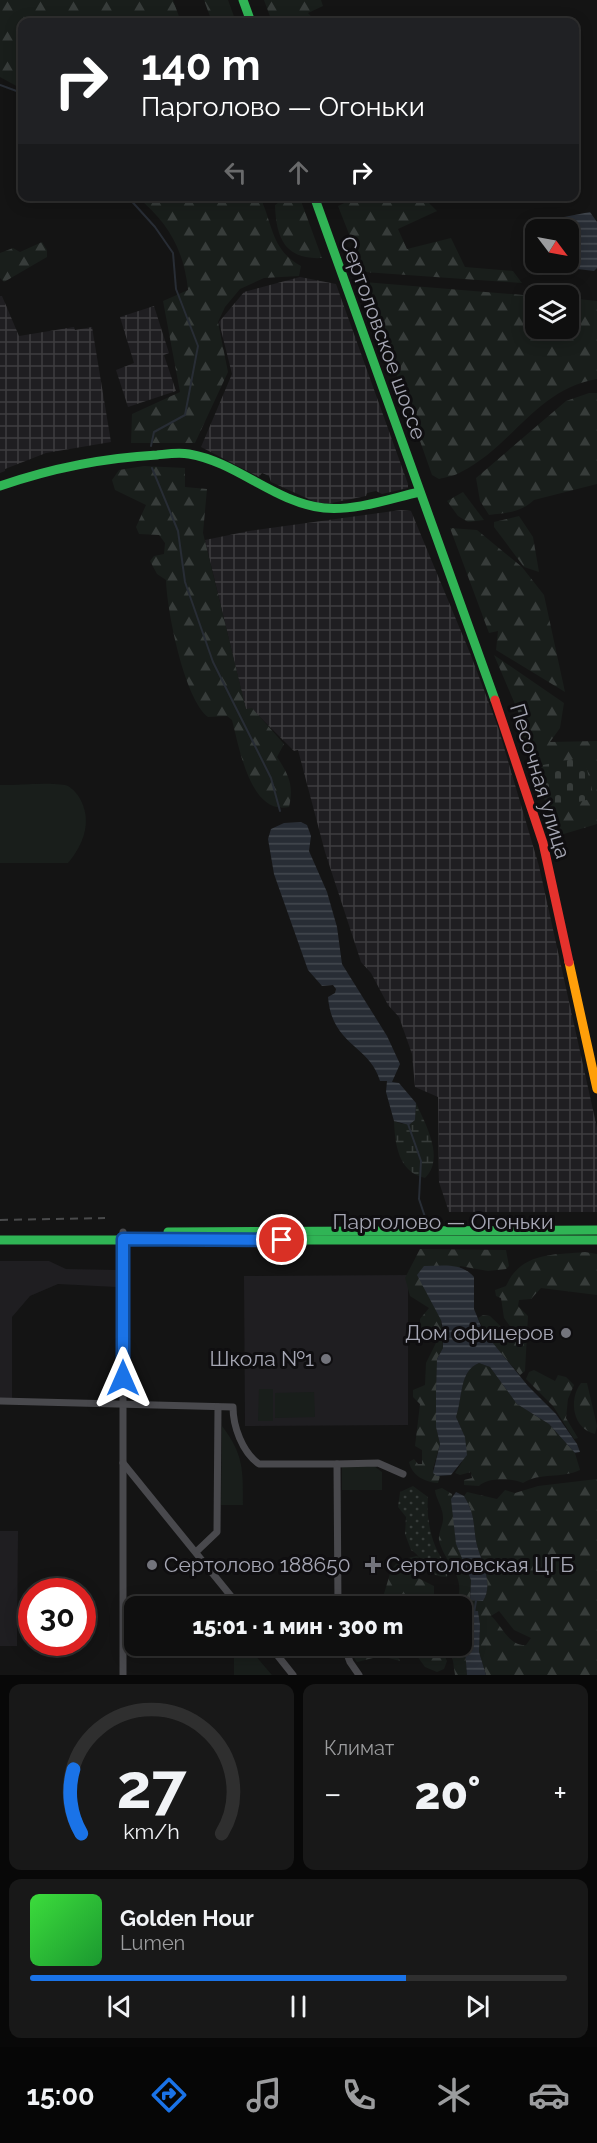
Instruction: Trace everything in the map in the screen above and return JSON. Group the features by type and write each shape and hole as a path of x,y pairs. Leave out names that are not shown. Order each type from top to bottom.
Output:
{"main road":[{"path":"243,0 250,18"},
{"name":"Сертоловское шоссе","path":"316,201 419,492"},
{"path":"0,486 52,467 86,460 188,454 225,465 301,502 325,508 389,500 419,492"},
{"name":"Песочная улица","path":"419,492 528,792 543,843 597,1089"},
{"name":"Парголово — Огоньки","path":"0,1240 123,1236 597,1230"},
{"name":"Парголово — Огоньки","path":"0,1233 597,1240"}],"street":[{"path":"123,1236 123,1675"},
{"path":"0,1401 233,1407 233,1424 252,1459 259,1464 378,1463 403,1474"},
{"path":"196,1552 217,1532 218,1407"},
{"path":"123,1463 231,1596"},
{"path":"337,1464 338,1596"},
{"path":"278,1656 293,1675"},
{"path":"348,1656 359,1675"}],"shaded area":[{"path":"590,212 597,222 597,268 594,271 579,269 579,219 564,219 564,217"},
{"path":"300,277 336,284 408,488 382,494 376,491 367,493 366,496 322,505 271,482 269,476 262,473 259,477 201,447 232,374 219,322 244,292"},
{"path":"0,296 2,296 19,336 74,327 75,330 92,327 111,442 46,453 0,473"},
{"path":"154,306 169,353 164,355 176,391 128,407 116,370 134,363 120,317"},
{"path":"401,510 411,511 470,653 498,727 539,866 597,1128 597,1212 449,1212 439,1182 438,1097 415,1087 412,1054 399,1017 388,1005 371,973 361,962 325,852 298,750 294,751 252,709 246,710 205,540 249,531"},
{"path":"301,822 307,825 311,836 309,851 327,892 337,927 342,964 387,1036 400,1064 392,1082 399,1083 416,1103 415,1120 409,1125 394,1121 386,1092 387,1081 380,1081 368,1060 336,1026 328,997 335,993 336,989 333,985 322,986 308,970 274,874 268,839 271,829 284,823"},
{"path":"0,1261 49,1261 66,1269 118,1270 116,1287 58,1284 30,1296 12,1317 12,1399 0,1399"},
{"path":"424,1266 457,1267 474,1277 474,1309 483,1331 528,1386 556,1414 580,1452 575,1453 549,1424 517,1404 490,1367 479,1363 468,1372 465,1378 456,1417 465,1437 467,1455 451,1475 437,1476 433,1473 440,1444 436,1427 436,1392 437,1359 443,1348 443,1329 441,1320 417,1275"},
{"name":"Школа №1","path":"408,1275 408,1425 245,1426 244,1276"},
{"path":"456,1492 464,1496 472,1513 476,1541 487,1578 483,1601 472,1600 470,1596 471,1580 456,1544 451,1499"},
{"path":"0,1531 18,1531 17,1646 0,1646"},
{"path":"472,1611 478,1611 479,1652 486,1675 467,1675 465,1656 472,1656"}],"green space":[{"path":"0,0 173,0 180,18 18,18 18,87 0,77"},
{"path":"204,0 228,0 235,18 211,18"},
{"path":"264,0 321,0 323,6 308,13 312,18 271,18"},
{"path":"141,201 262,201 278,244 291,260 301,266 299,276 264,278 240,289 225,307 218,322 228,372 195,443 131,443 132,414 180,392 163,301 188,290 183,262 173,238"},
{"path":"281,201 301,201 322,258 299,255 285,245 278,227 275,205"},
{"path":"349,201 428,202 437,211 398,229 407,249 451,238 465,267 513,271 522,283 364,272 338,206"},
{"path":"42,242 47,250 47,257 4,282 0,278 0,253 13,248 20,252"},
{"path":"364,282 525,295 525,339 579,339 579,299 597,301 597,379 575,385 540,406 495,448 459,473 439,479 432,475"},
{"path":"589,393 597,393 597,484 534,500 513,511 489,515 480,501 476,478 566,401"},
{"path":"144,466 185,468 185,487 207,489 203,533 246,709 252,708 284,744 277,757 289,781 291,793 289,807 276,807 265,801 248,777 232,720 227,716 208,717 199,707 191,692 173,632 166,580 157,574 150,561 154,556 164,554 165,543 159,535 139,534 136,527 146,505 115,490 112,480 119,470"},
{"path":"463,492 484,520 468,522 458,516 447,501"},
{"path":"519,516 533,537 539,572 524,567 494,527 494,522"},
{"path":"450,528 477,530 522,567 544,595 565,692 496,650 498,631 489,633"},
{"path":"494,655 564,703 560,728 550,742 597,741 597,824 554,837 543,793 537,783 523,737 523,723"},
{"path":"584,757 594,798 551,809 538,766"},
{"path":"57,784 67,786 76,793 85,814 85,832 74,856 68,863 0,863 0,785"},
{"path":"416,1103 429,1131 434,1152 431,1170 425,1178 409,1170 400,1156 395,1139 394,1121 402,1124 415,1120"},
{"path":"420,1249 506,1250 509,1266 506,1269 488,1271 460,1266 441,1320 443,1348 437,1359 436,1427 440,1444 433,1469 437,1476 440,1476 438,1483 420,1477 413,1471 409,1462 414,1459 418,1464 422,1464 422,1450 415,1446 420,1404 413,1397 413,1390 425,1385 426,1363 436,1343 434,1337 420,1327 420,1319 429,1308 410,1296 405,1278"},
{"path":"585,1252 597,1254 597,1295 541,1288 531,1299 519,1300 518,1306 528,1316 525,1371 520,1375 488,1338 478,1318 483,1315 490,1316 513,1338 515,1333 504,1318 501,1298 496,1296 495,1290 506,1286 512,1275 529,1261 550,1255"},
{"path":"479,1363 490,1367 517,1404 549,1424 575,1453 580,1470 536,1478 523,1483 500,1479 488,1481 479,1486 464,1485 464,1480 472,1478 471,1472 460,1475 455,1473 462,1462 465,1437 456,1417 465,1378 468,1372"},
{"path":"534,1370 555,1381 558,1375 566,1377 574,1385 568,1399 566,1418 578,1438 574,1439 553,1406 526,1379 529,1372"},
{"path":"581,1383 587,1383 597,1426 595,1434 582,1426 575,1413 575,1397"},
{"path":"259,1389 273,1389 273,1421 258,1421"},
{"path":"314,1392 315,1417 275,1418 275,1393"},
{"path":"222,1426 235,1446 241,1463 243,1505 221,1505"},
{"path":"374,1466 382,1472 382,1490 342,1490 342,1467"},
{"path":"597,1479 597,1675 486,1675 479,1652 478,1611 472,1611 472,1600 483,1601 487,1578 476,1541 472,1513 464,1496 467,1492 497,1499 505,1490 515,1493 538,1486","holes":["499,1611 514,1630 531,1638 526,1645 514,1642 491,1616"]},
{"path":"413,1486 428,1497 431,1534 438,1552 448,1566 447,1577 431,1571 411,1550 405,1534 406,1517 398,1507 400,1492"},
{"path":"442,1488 452,1494 456,1544 471,1580 470,1596 459,1596 458,1579 439,1540 443,1517 435,1490"},
{"path":"417,1556 423,1561 413,1566 412,1575 434,1586 434,1596 385,1596 384,1594 391,1570 399,1560"},
{"path":"234,1656 256,1656 272,1675 234,1675"},
{"path":"353,1656 381,1656 357,1662"},
{"path":"381,1656 398,1656 400,1661"},
{"path":"417,1656 443,1656 447,1661 444,1669 437,1672 425,1667"},
{"path":"451,1656 465,1656 467,1675 455,1675"}],"waterway":[{"path":"0,85 18,92"},
{"path":"132,201 155,227 173,253 176,289 198,346 185,415 154,432 151,446"},
{"path":"152,468 178,531 185,582 213,662 271,778 280,811"},
{"path":"408,1124 421,1161 419,1199 426,1220"},
{"path":"474,1613 476,1601"}],"railway":[{"path":"0,1220 105,1218"}],"traffic: fast":[{"path":"243,0 250,18"},
{"path":"316,201 495,700"},
{"path":"0,486 77,465 181,453 207,458 289,499 324,508 360,506 419,492"},
{"path":"168,1232 597,1230"},
{"path":"0,1240 597,1240"}],"traffic: slow":[{"path":"569,962 597,1089"}],"traffic: jam":[{"path":"495,700 543,843 569,962"}],"place":[{"name":"Дом офицеров","path":"566,1333"},
{"name":"Школа №1","path":"326,1359"},
{"name":"Сертолово 188650","path":"152,1565"},
{"name":"Сертоловская ЦГБ","path":"373,1565"}],"route":[{"path":"123,1378 123,1239 282,1240"}]}
